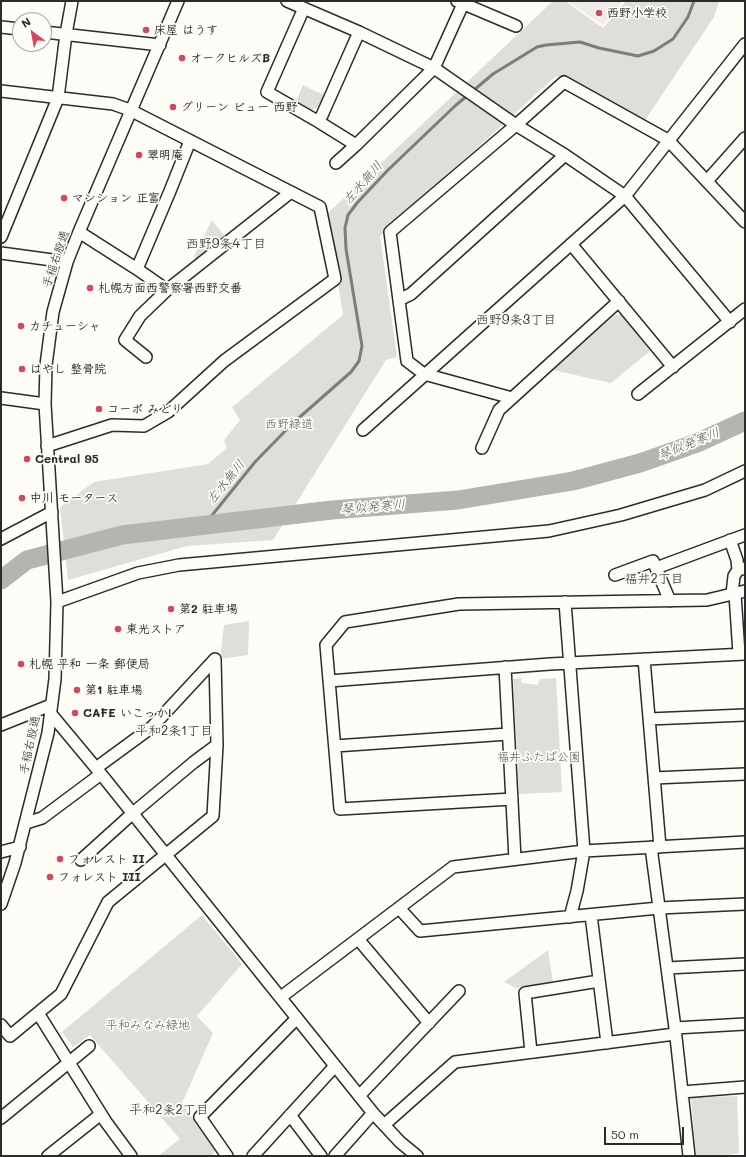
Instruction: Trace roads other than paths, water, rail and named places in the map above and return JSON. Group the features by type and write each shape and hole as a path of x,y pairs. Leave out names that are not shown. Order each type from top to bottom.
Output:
{"street":[{"path":"1,237 58,98 66,34 72,1"},
{"name":"手稲右股通","path":"1,904 20,847 48,733 55,679 56,587 45,404 46,365 53,312 79,232 178,1"},
{"path":"287,1 360,32 434,68 462,86 516,125 565,155 625,196 730,322"},
{"path":"336,162 356,145 434,68 460,2 516,26"},
{"path":"304,8 266,92 356,145"},
{"path":"1,27 12,28"},
{"path":"319,122 360,32"},
{"path":"52,33 160,45"},
{"path":"363,430 625,196 745,44"},
{"path":"512,398 424,374 407,361 390,232 516,125 564,82 668,140 744,220"},
{"path":"1,91 114,104 130,110 320,207 335,279 224,361 168,412 144,426 112,425 48,446"},
{"path":"707,181 745,138"},
{"path":"136,269 190,141"},
{"path":"399,300 410,294 565,155"},
{"path":"146,357 125,340 140,316 167,290 291,192"},
{"path":"79,232 167,290"},
{"path":"571,244 673,367"},
{"path":"1,253 68,262"},
{"path":"482,448 499,410 618,301"},
{"path":"638,394 745,309"},
{"path":"1,398 45,404"},
{"path":"56,602 138,574 179,564 549,531 622,515 705,490 745,471"},
{"path":"1,539 52,512"},
{"path":"656,568 745,535"},
{"path":"329,681 571,663 742,654 737,593 734,576 741,569 730,540"},
{"path":"616,575 653,561 670,601"},
{"path":"512,799 340,809 326,645 345,622 459,604 707,600 737,593"},
{"path":"565,602 571,663 584,851 577,891 570,917"},
{"path":"1,1025 10,1036 62,994 108,902 213,816 217,745 215,659 152,727 42,818 26,823"},
{"path":"644,659 654,778 655,847 659,908 689,1156"},
{"path":"505,668 515,859"},
{"path":"1,725 51,710 359,1096 400,1142 417,1156"},
{"path":"649,719 745,715"},
{"path":"334,746 508,734"},
{"path":"81,860 133,813 194,762 217,745"},
{"path":"654,778 745,774"},
{"path":"281,997 452,867 584,851 745,842"},
{"path":"1,852 20,847"},
{"path":"399,908 420,931 659,908 745,904"},
{"path":"590,915 607,1043"},
{"path":"358,938 429,1023"},
{"path":"667,968 745,964"},
{"path":"531,1052 525,993 599,981"},
{"path":"359,1096 459,992"},
{"path":"38,1013 101,1114 131,1156"},
{"path":"227,1156 200,1118 297,1018"},
{"path":"384,1125 455,1062 607,1043 675,1031 745,1024"},
{"path":"1,1118 89,1046"},
{"path":"253,1156 335,1066"},
{"path":"682,1092 745,1087"},
{"path":"336,1156 373,1113"},
{"path":"48,1156 101,1114"},
{"path":"290,1115 321,1156"}],"waterway":[{"name":"左水無川","path":"205,524 255,462 293,423 351,372 359,361 362,346 346,249 345,228 348,215 357,203 388,170 456,105 493,74 537,47 580,42 599,48 638,56 654,51 673,39 688,17 694,1"},
{"name":"琴似発寒川","path":"1,580 27,560 122,535 332,510 458,500 573,481 640,463 697,443 745,421"}],"place":[{"name":"西野小学校","path":"599,13"},
{"name":"床屋 はうす","path":"146,30"},
{"name":"オークヒルズB","path":"182,58"},
{"name":"グリーン ビュー 西野","path":"173,107"},
{"name":"翠明庵","path":"139,155"},
{"name":"マンション 正富","path":"64,198"},
{"name":"札幌方面西警察署西野交番","path":"90,288"},
{"name":"カチューシャ","path":"21,326"},
{"name":"はやし 整骨院","path":"22,369"},
{"name":"コーポ みどり","path":"99,409"},
{"name":"Central 95","path":"27,459"},
{"name":"中川 モータース","path":"22,498"},
{"name":"第2 駐車場","path":"171,609"},
{"name":"東光ストア","path":"118,629"},
{"name":"札幌 平和 一条 郵便局","path":"21,664"},
{"name":"第1 駐車場","path":"77,690"},
{"name":"CAFE いこっか!","path":"75,713"},
{"name":"フォレスト II","path":"60,859"},
{"name":"フォレスト III","path":"50,877"}],"district":[{"name":"西野9条4丁目","path":"226,244"},
{"name":"西野9条3丁目","path":"516,320"},
{"name":"福井2丁目","path":"654,579"},
{"name":"平和2条1丁目","path":"174,731"},
{"name":"平和2条2丁目","path":"169,1110"}],"park label":[{"name":"西野緑道","path":"289,424"},
{"name":"福井ふたば公園","path":"539,757"},
{"name":"平和みなみ緑地","path":"148,1025"}]}
